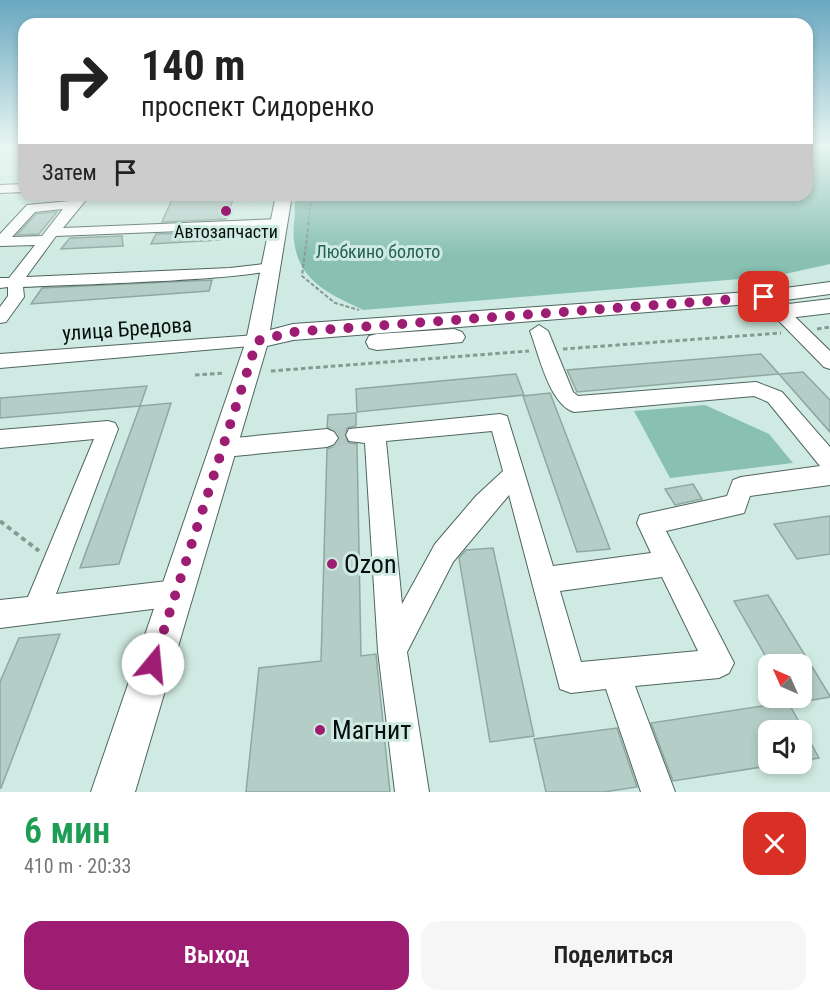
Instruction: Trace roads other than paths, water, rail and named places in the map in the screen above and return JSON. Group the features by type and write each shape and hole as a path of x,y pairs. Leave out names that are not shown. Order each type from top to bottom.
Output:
{"main road":[{"path":"113,792 257,341 283,201"},
{"path":"257,341 304,331 764,297 830,288"},
{"path":"257,341 292,346 539,331 830,306"}],"street":[{"path":"0,189 18,188"},
{"path":"7,282 78,201"},
{"path":"0,242 31,208 73,206"},
{"path":"0,242 49,236 280,223"},
{"path":"7,282 230,272 272,267"},
{"path":"0,318 16,297 7,282"},
{"path":"780,312 821,344 830,362"},
{"path":"412,792 392,651 366,434 500,422 571,678 719,663 649,523 736,505 741,488 830,465 775,397 756,389 574,404 565,397 539,331"},
{"name":"улица Бредова","path":"0,361 257,341"},
{"path":"0,439 108,429 36,610"},
{"path":"224,448 327,438"},
{"path":"392,651 444,553 484,504 514,475"},
{"path":"544,580 669,563"},
{"path":"0,614 176,593"},
{"path":"615,673 636,725 658,792"}],"tunnel":[{"path":"327,438 356,435"}],"place":[{"name":"Автозапчасти","path":"226,211"},
{"name":"Ozon","path":"332,564"},
{"name":"Магнит","path":"320,730"}],"park label":[{"name":"Любкино болото","path":"378,251"}]}
